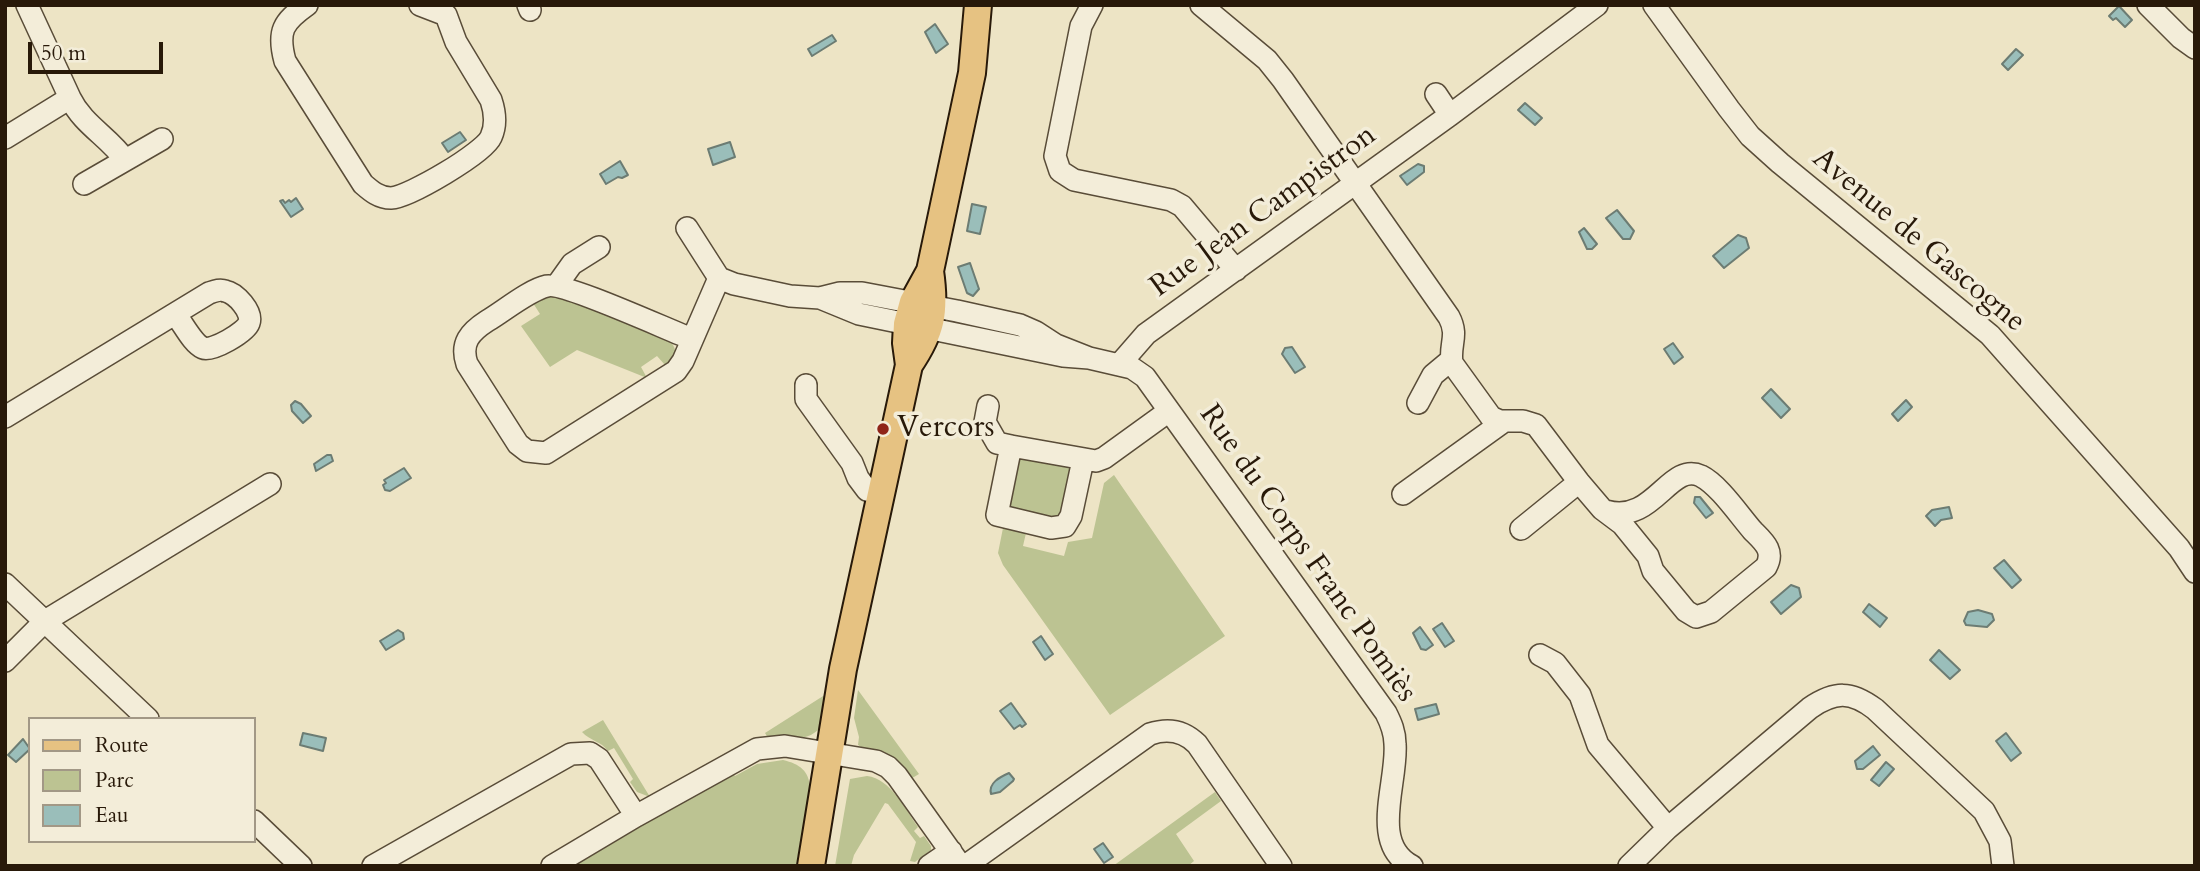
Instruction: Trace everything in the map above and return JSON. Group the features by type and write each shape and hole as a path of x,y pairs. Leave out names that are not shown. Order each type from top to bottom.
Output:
{"main road":[{"path":"811,866 874,491 909,365 906,343 921,316 972,73 978,5"}],"street":[{"path":"27,5 70,98 84,121 119,151 125,160"},
{"path":"307,5 285,24 281,41 285,61 363,184 378,195 391,198 411,193 481,150 491,138 494,129 495,109 456,42 453,10 420,5"},
{"path":"1092,5 1081,26 1055,156 1060,171 1074,180 1171,200 1182,206 1236,270"},
{"path":"1201,5 1267,60 1450,317 1455,334 1451,360 1433,375 1418,403"},
{"name":"Rue Jean Campistron","path":"1119,365 1146,334 1450,115 1597,5"},
{"name":"Avenue de Gascogne","path":"1654,5 1750,135 1780,163 1990,335 2187,554 2195,572"},
{"path":"2148,5 2195,48"},
{"path":"1436,94 1450,115"},
{"path":"5,138 70,98"},
{"path":"84,184 162,139"},
{"path":"687,228 719,278 683,362 676,370 551,451 527,451 519,444 467,364 465,345 475,329 537,290 557,285 692,340"},
{"path":"557,285 572,264 599,247"},
{"name":"Rue du Corps Franc Pomiès","path":"719,278 734,284 790,296 820,298 840,293 862,293 921,316 1063,356 1089,358 1132,368 1145,377 1386,712 1393,727 1396,750 1389,839 1398,855 1412,866"},
{"path":"5,417 175,314"},
{"path":"1451,360 1491,417 1503,422 1523,421 1536,425 1579,482 1606,512 1622,524 1648,556 1653,571 1686,611 1696,617 1712,612 1766,567 1769,561 1767,546 1715,488 1697,475 1686,474 1678,477 1636,511 1625,514 1606,512"},
{"path":"806,385 806,399 852,463 858,478 874,491"},
{"path":"988,405 985,422 997,443 1096,461 1169,411"},
{"path":"1403,494 1503,422"},
{"path":"1011,446 997,515 1051,527 1059,528 1069,522 1083,460"},
{"path":"1521,529 1579,482"},
{"path":"5,661 45,621 270,484"},
{"path":"5,584 146,717"},
{"path":"1541,655 1555,663 1580,695 1598,745 1668,828"},
{"path":"1629,866 1668,828 1818,703 1834,696 1852,695 1875,709 1977,803 2000,841 2003,866"},
{"path":"929,866 959,861 1150,734 1167,730 1184,735 1197,744 1281,866"},
{"path":"552,866 635,816 757,749 785,746 876,761 888,766 959,861"},
{"path":"373,866 571,754 590,753 599,759 635,816"},
{"path":"256,823 301,866"}],"green space":[{"path":"555,293 669,340 675,350 673,362 665,365 657,356 641,367 647,378 577,350 550,367 521,326 540,314 533,303"},
{"path":"1021,458 1073,465 1063,513 1059,520 1010,509 1008,505 1018,460"},
{"path":"1114,475 1225,636 1110,715 1003,565 998,553 1003,528 1026,533 1023,546 1064,556 1068,542 1092,538 1104,483"},
{"path":"858,690 919,774 909,780 858,745 859,737 854,718"},
{"path":"831,691 822,726 816,731 804,738 768,738 765,733"},
{"path":"603,720 650,797 637,792 630,782 633,779 614,748 608,751 582,732"},
{"path":"783,760 803,769 810,788 796,866 574,866 732,772 735,776 757,764"},
{"path":"867,776 876,778 890,789 918,827 914,831 920,838 924,836 931,846 931,850 915,862 910,861 916,842 885,803 854,855 851,866 835,866 850,779"},
{"path":"1215,792 1221,801 1176,834 1194,861 1188,866 1113,866"}],"water":[{"path":"2119,6 2132,20 2125,27 2116,18 2113,20 2109,16"},
{"path":"935,24 948,44 936,53 925,32"},
{"path":"832,35 836,41 812,56 808,49"},
{"path":"2016,49 2023,55 2008,70 2002,64"},
{"path":"1525,103 1542,118 1535,125 1518,110"},
{"path":"460,132 466,140 448,152 442,143"},
{"path":"730,142 735,157 713,165 708,149"},
{"path":"620,161 628,175 606,184 600,174"},
{"path":"1418,164 1424,166 1424,172 1407,185 1400,176"},
{"path":"296,198 303,209 291,217 280,201 291,202"},
{"path":"972,204 986,207 980,234 967,231"},
{"path":"1617,210 1634,231 1630,239 1623,239 1606,218"},
{"path":"1584,228 1597,244 1592,249 1587,249 1579,232"},
{"path":"1738,235 1746,238 1749,248 1724,268 1713,256"},
{"path":"970,263 979,289 973,296 967,293 958,267"},
{"path":"1673,343 1683,357 1674,364 1664,349"},
{"path":"1292,347 1305,367 1295,373 1282,354 1285,348"},
{"path":"1771,389 1790,409 1781,418 1762,398"},
{"path":"1906,400 1912,407 1898,421 1892,414"},
{"path":"295,401 311,416 303,423 292,411 291,405"},
{"path":"331,455 333,461 316,471 314,464"},
{"path":"404,468 411,478 390,491 385,490 384,480"},
{"path":"1695,497 1700,497 1713,513 1706,518 1694,503"},
{"path":"1949,507 1952,518 1941,520 1935,526 1926,516 1932,510"},
{"path":"2004,560 2021,580 2012,588 1994,568"},
{"path":"1791,585 1799,588 1801,597 1781,614 1771,602"},
{"path":"1869,604 1887,618 1880,627 1863,612"},
{"path":"1978,610 1992,614 1994,620 1987,627 1966,625 1964,621 1968,612"},
{"path":"1442,623 1454,641 1445,647 1433,629"},
{"path":"1420,627 1433,645 1426,650 1421,649 1413,633"},
{"path":"398,630 403,633 404,639 386,650 380,641"},
{"path":"1041,636 1053,654 1045,660 1033,642"},
{"path":"1939,650 1960,670 1950,679 1930,660"},
{"path":"1011,703 1026,724 1022,727 1020,725 1014,729 1000,711"},
{"path":"1436,704 1439,714 1418,720 1415,709"},
{"path":"303,733 326,738 323,751 300,745"},
{"path":"2006,733 2021,753 2011,761 1996,741"},
{"path":"23,739 28,751 16,762 8,755"},
{"path":"1873,746 1880,755 1863,769 1857,769 1855,761"},
{"path":"1886,762 1894,769 1879,786 1871,780"},
{"path":"1009,773 1013,781 1000,792 991,794 993,784"},
{"path":"1103,843 1113,857 1104,863 1094,849"}],"place":[{"name":"Vercors","path":"883,429"}]}
